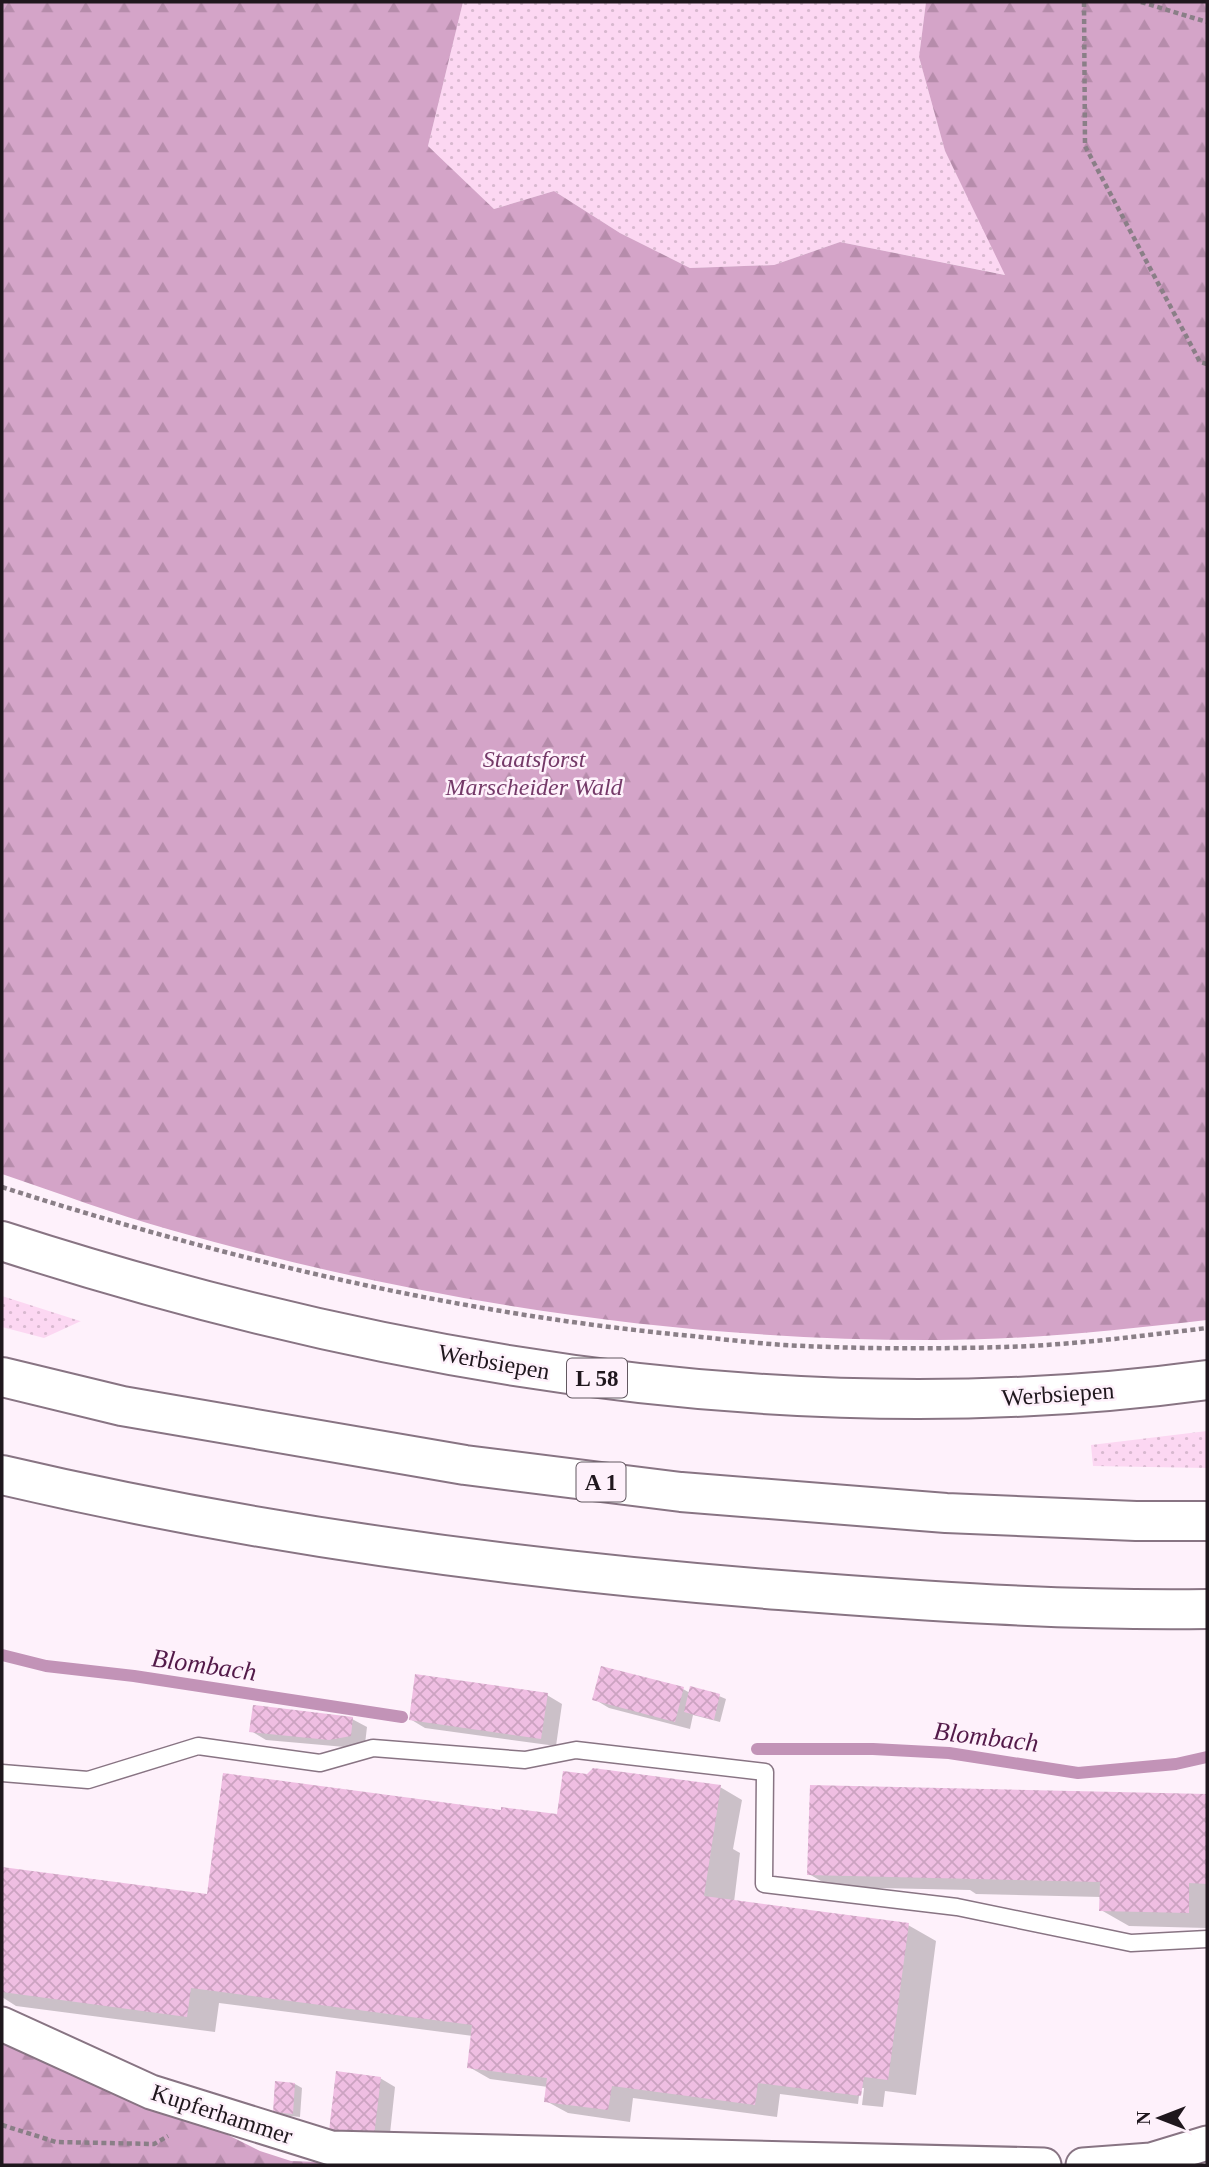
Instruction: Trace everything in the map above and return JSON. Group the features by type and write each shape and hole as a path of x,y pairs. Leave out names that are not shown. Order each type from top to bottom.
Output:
{"main road":[{"name":"Werbsiepen","path":"2,1241 127,1279 309,1325 456,1356 630,1383 755,1394 881,1400 1040,1397 1207,1380"},
{"name":"A 1","path":"2,1377 122,1406 452,1463 654,1488 946,1513 1136,1521 1207,1521"},
{"path":"2,1475 99,1498 247,1526 458,1558 661,1581 942,1602 1130,1610 1207,1609"}],"street":[{"name":"Kupferhammer","path":"2,2024 151,2092 331,2148 1044,2165"},
{"path":"1083,2165 1151,2160 1207,2143"}],"lane":[{"path":"2,1773 88,1780 198,1746 320,1763 373,1748 525,1760 576,1750 765,1772 764,1884 957,1908 1130,1943 1207,1939"}],"path":[{"path":"1084,2 1086,146 1200,362 1207,364"},
{"path":"1141,2 1207,22"},
{"path":"2,1187 94,1216 284,1268 515,1314 645,1332 782,1345 904,1348 1006,1347 1116,1339 1207,1328"},
{"path":"2,2125 56,2142 154,2144 167,2136 184,2102"}],"shaded area":[{"path":"463,2 926,2 919,57 945,151 1006,275 840,242 774,265 690,268 620,233 554,191 494,209 428,146"},
{"path":"2,1296 81,1321 44,1338 2,1327"},
{"path":"1207,1431 1207,1468 1093,1466 1091,1445"}],"green space":[{"name":"Staatsforst Marscheider Wald","path":"2,2 463,2 428,146 494,209 554,191 620,233 690,268 774,265 840,242 1005,275 945,151 919,57 926,2 1207,2 1207,1320 1106,1331 971,1340 841,1338 647,1324 454,1296 264,1255 171,1230 2,1174"},
{"path":"2,2041 222,2132 260,2151 291,2161 404,2165 2,2165"}],"building":[{"path":"601,1666 684,1687 675,1722 592,1700"},
{"path":"415,1674 548,1693 541,1739 409,1720"},
{"path":"690,1686 720,1694 714,1720 684,1712"},
{"path":"253,1705 353,1717 351,1736 329,1740 249,1732"},
{"path":"593,1768 721,1785 704,1896 909,1923 888,2080 864,2077 861,2096 758,2083 755,2105 612,2086 608,2110 544,2102 547,2078 467,2068 472,2025 191,1988 187,2017 2,1992 2,1867 207,1894 223,1773 501,1810 501,1807 557,1814 563,1771 587,1774"},
{"path":"810,1785 1207,1794 1207,1884 1189,1883 1189,1913 1099,1911 1100,1882 807,1875"},
{"path":"336,2071 381,2077 374,2136 329,2131"},
{"path":"275,2081 295,2083 293,2114 273,2112"}],"waterway":[{"name":"Blombach","path":"2,1655 46,1666 134,1676 402,1717"},
{"name":"Blombach","path":"757,1749 873,1749 949,1753 1078,1773 1176,1764 1207,1757"}]}
